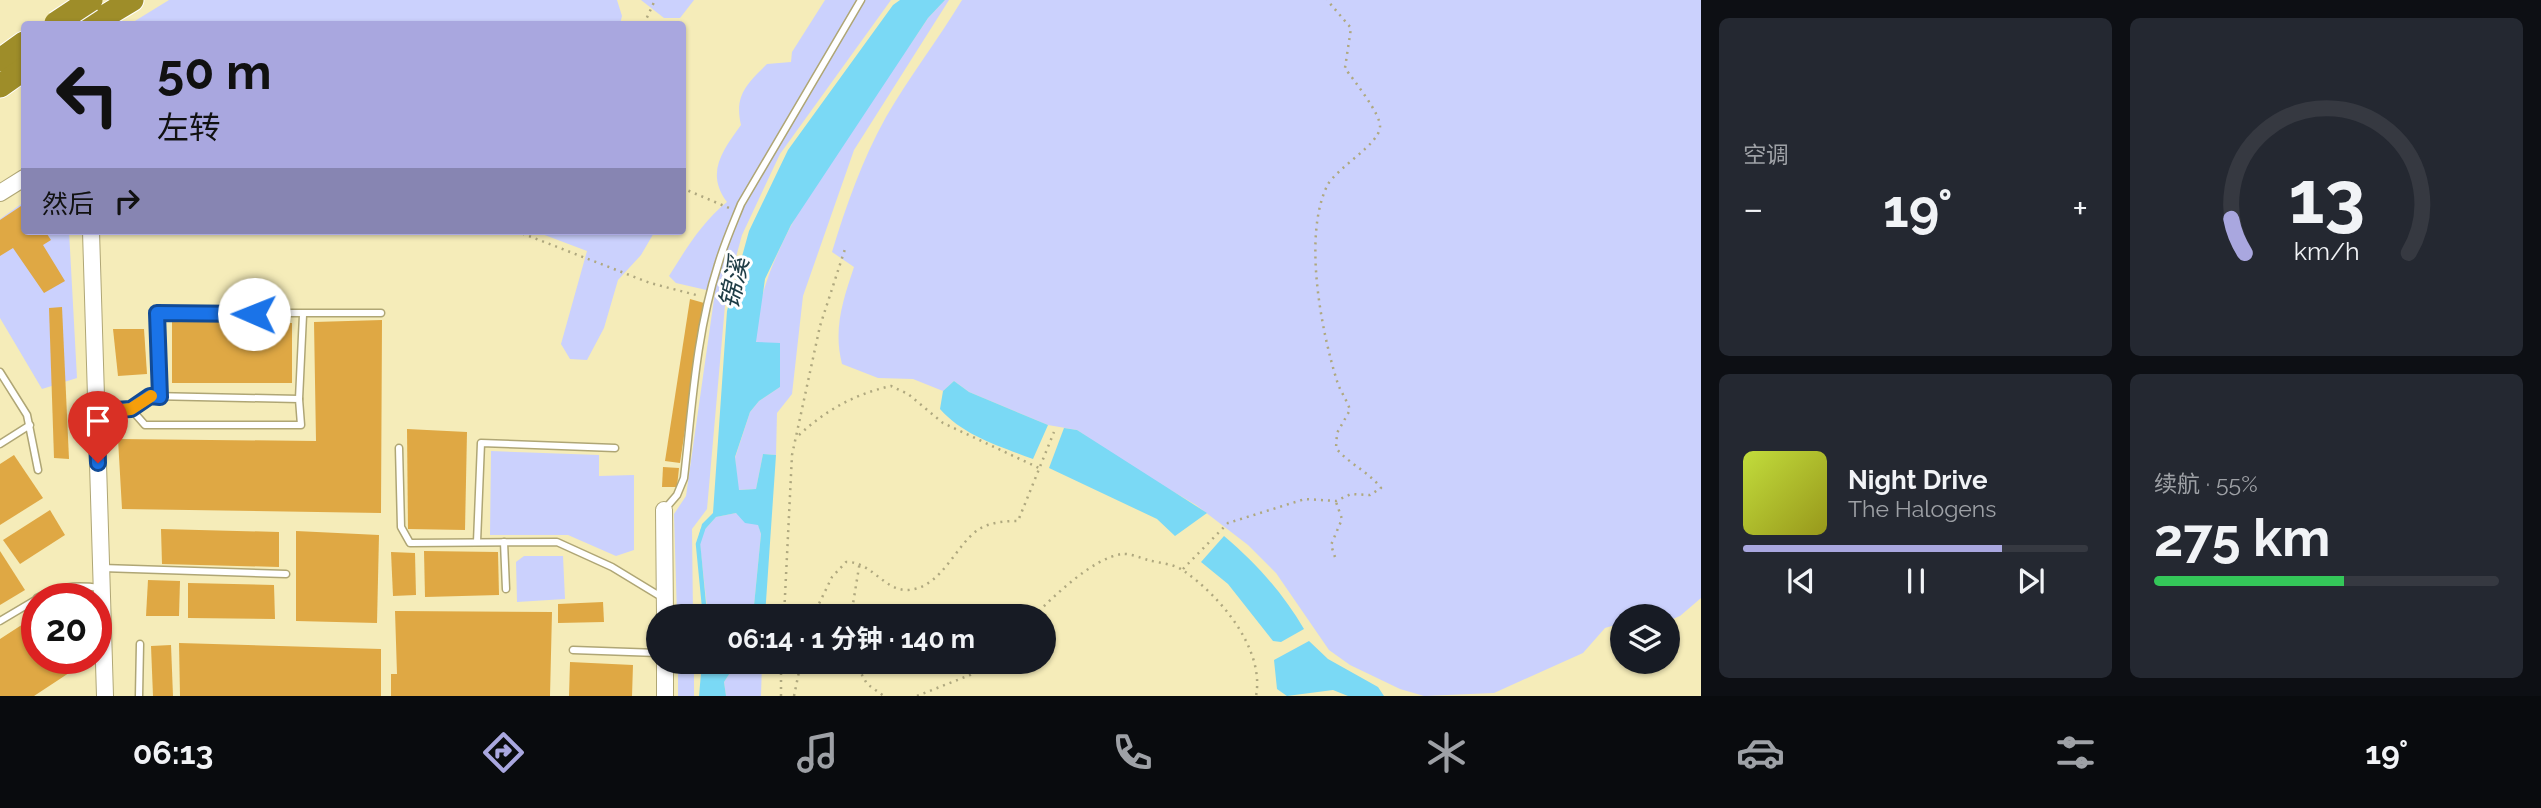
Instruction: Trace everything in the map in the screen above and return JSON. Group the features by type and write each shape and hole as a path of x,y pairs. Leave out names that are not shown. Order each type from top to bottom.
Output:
{"highway":[{"path":"69,21 93,16 132,0"},
{"path":"0,60 21,45"},
{"path":"0,86 21,71"}],"street":[{"path":"82,0 93,16"},
{"path":"0,193 21,180"},
{"path":"91,235 102,583"},
{"path":"664,510 664,604"},
{"path":"105,674 106,696"},
{"path":"665,674 665,696"}],"lane":[{"path":"664,510 677,495 684,478 701,339 717,267 738,212 861,0"},
{"path":"160,397 157,313 381,313"},
{"path":"131,409 145,425 300,425 303,315"},
{"path":"0,372 27,415 37,470"},
{"path":"96,411 131,409 150,396 299,399"},
{"path":"0,444 30,425"},
{"path":"477,542 481,443 615,448"},
{"path":"399,448 401,527 410,543 558,542 612,567 664,599"},
{"path":"504,542 506,589"},
{"path":"102,568 286,574"},
{"path":"0,621 21,609"},
{"path":"139,696 140,644"},
{"path":"573,650 646,653"}],"path":[{"path":"645,21 655,0"},
{"path":"1183,569 1228,523 1305,499 1336,501 1351,494 1370,495 1381,488 1375,479 1350,464 1336,448 1337,433 1350,410 1338,384 1326,334 1317,269 1316,226 1327,187 1337,173 1376,138 1380,129 1379,119 1345,68 1352,28 1328,0"},
{"path":"686,190 738,212"},
{"path":"526,235 650,283 710,299"},
{"path":"785,604 792,455 820,326 845,249"},
{"path":"796,437 815,420 845,401 891,386 908,394 943,423 1039,468"},
{"path":"819,604 832,577 846,562 860,561 894,587 909,590 924,584 949,564 966,539 983,527 1018,521 1054,432"},
{"path":"1335,557 1331,545 1342,520 1336,501"},
{"path":"1048,604 1076,579 1105,560 1123,553 1183,569 1232,617 1246,637 1256,671 1256,696"},
{"path":"853,604 860,561"},
{"path":"781,674 781,696"},
{"path":"794,696 799,674"},
{"path":"862,674 867,684 884,696"},
{"path":"917,696 971,674"}],"shaded area":[{"path":"169,0 617,0 622,16 621,21 135,21"},
{"path":"641,0 694,0 680,18 664,18"},
{"path":"825,0 891,0 780,154 742,235 726,294 707,509 692,529 693,604 677,604 674,514 686,496 715,292 676,283 669,276 702,227 727,202 717,181 717,171 723,153 741,125 739,106 744,91 767,64 791,62 792,52"},
{"path":"900,0 945,0 928,18 791,225 765,279 756,342 780,343 780,387 759,401 750,412 735,457 739,490 756,489 763,454 776,455 766,604 754,604 761,534 758,525 745,523 736,513 716,517 699,536 702,524 713,513 727,311 749,231 788,150 893,5"},
{"path":"945,0 949,0 854,150 803,296 792,394 777,413 776,455 763,454 756,489 738,490 735,458 750,412 759,401 780,387 762,357 756,339 761,301 775,259 796,216 850,130 928,18"},
{"path":"962,0 1701,0 1701,598 1680,616 1680,604 1610,604 1610,627 1605,628 1583,653 1494,693 1424,696 1400,689 1350,665 1329,650 1276,573 1248,545 1196,505 1138,471 1077,430 1048,425 969,392 954,381 943,391 913,379 878,378 842,364 839,327 854,267 832,252 862,166 877,133"},
{"path":"21,204 21,235 69,235 77,378 42,389 0,318 0,219"},
{"path":"545,235 653,235 641,255 618,280 604,328 587,360 570,359 561,344 587,251"},
{"path":"954,381 969,392 1048,425 1033,459 995,445 949,418 940,409 943,391"},
{"path":"1064,428 1077,430 1207,513 1175,536 1157,519 1049,468"},
{"path":"491,451 599,455 599,476 634,475 634,550 616,556 568,535 490,535"},
{"path":"736,513 758,524 761,534 754,604 707,604 699,536 716,517"},
{"path":"1224,536 1268,579 1304,629 1281,642 1273,641 1228,584 1201,562"},
{"path":"524,556 563,556 565,599 517,602 516,562"},
{"path":"1309,641 1328,659 1378,687 1384,696 1348,696 1333,690 1287,696 1277,689 1274,660"},
{"path":"678,674 694,674 694,696 678,696"},
{"path":"701,674 729,674 724,682 726,696 699,696"},
{"path":"729,674 762,674 761,696 726,696 724,682"}],"building":[{"path":"21,206 21,235 48,235 51,240 43,245 65,281 44,293 13,248 0,256 0,220"},
{"path":"690,299 704,303 680,463 665,461"},
{"path":"62,307 69,459 54,458 49,308"},
{"path":"382,320 381,513 122,509 118,439 316,441 314,322"},
{"path":"172,321 292,323 292,383 172,383"},
{"path":"113,329 144,329 147,374 118,376"},
{"path":"407,429 467,432 465,530 408,529"},
{"path":"14,455 43,498 0,525 0,464"},
{"path":"663,467 679,468 677,487 662,487"},
{"path":"50,510 65,535 20,564 3,540"},
{"path":"161,529 279,532 279,567 162,564"},
{"path":"296,531 379,535 377,623 296,621"},
{"path":"0,551 21,584 21,592 0,605"},
{"path":"424,551 498,552 499,595 425,597"},
{"path":"391,552 415,553 416,595 393,596"},
{"path":"148,580 180,581 179,616 146,616"},
{"path":"188,583 274,585 275,619 188,618"},
{"path":"603,602 604,622 558,623 558,604"},
{"path":"395,611 552,612 550,696 391,696 391,674 397,674"},
{"path":"21,625 21,674 67,674 34,696 0,696 0,639"},
{"path":"179,643 381,649 381,696 180,696"},
{"path":"171,645 173,696 153,696 151,646"},
{"path":"570,662 633,665 632,696 569,696"}],"waterway":[{"name":"锦溪","path":"703,529 698,544 704,604"}],"slow traffic":[{"path":"96,413 131,409 151,396"}],"route":[{"path":"98,463 96,411 131,409 150,396 160,397 157,313 254,314"}]}
